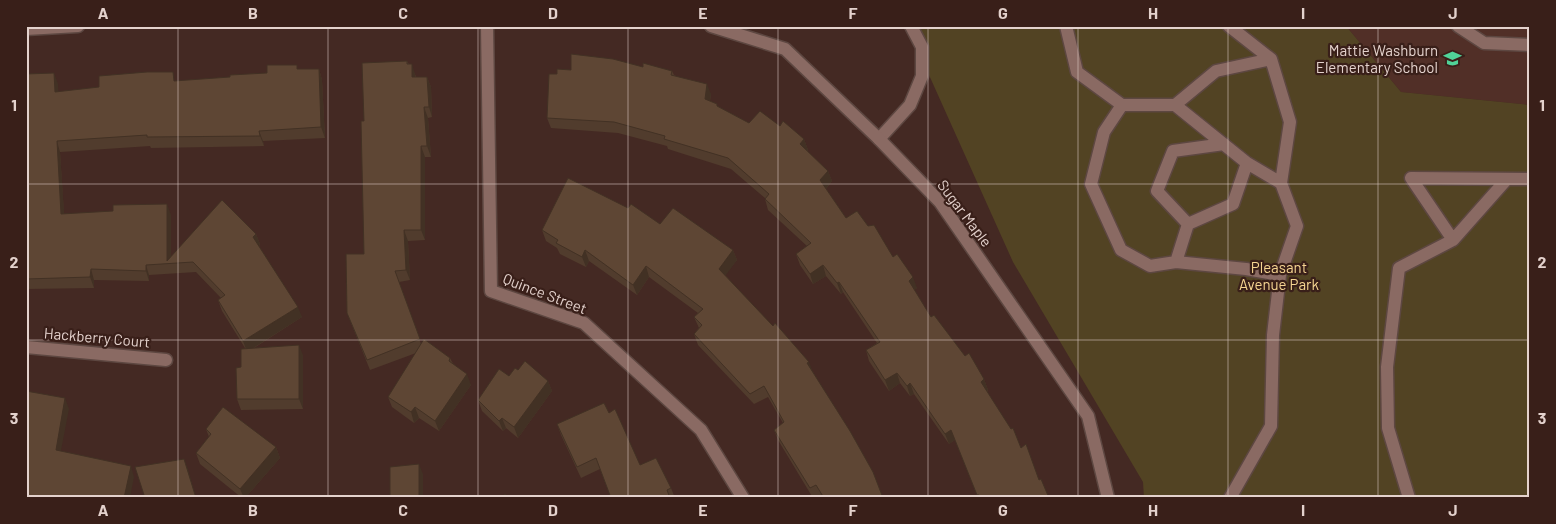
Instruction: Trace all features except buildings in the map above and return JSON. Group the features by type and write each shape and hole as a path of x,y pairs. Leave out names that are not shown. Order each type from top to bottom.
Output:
{"street":[{"path":"26,29 78,26"},
{"name":"Quince Street","path":"487,26 491,291 584,323 701,430 743,498"},
{"name":"Sugar Maple","path":"711,26 785,49 879,139 940,202 1088,416 1108,498"},
{"path":"879,139 910,106 922,76 922,47 910,26"},
{"path":"1066,26 1077,72 1122,105 1175,105 1247,163 1281,183"},
{"path":"1230,26 1271,58 1290,122 1281,183 1297,226 1280,275 1273,336 1271,426 1230,498"},
{"path":"1458,26 1484,43 1530,45"},
{"path":"1175,105 1216,70 1271,58"},
{"path":"1122,105 1104,132 1091,184 1121,250 1150,266 1176,262 1246,269 1280,275"},
{"path":"1188,224 1157,191 1173,151 1224,144"},
{"path":"1176,262 1188,224 1233,204 1247,163"},
{"path":"1453,240 1411,178 1530,179"},
{"path":"1409,498 1388,428 1387,367 1399,268 1453,240 1507,179"},
{"name":"Hackberry Court","path":"26,347 166,360"}],"shaded area":[{"name":"Mattie Washburn Elementary School","path":"1346,26 1530,26 1530,105 1401,92"}],"green space":[{"name":"Pleasant Avenue Park","path":"907,26 1346,26 1401,92 1530,105 1530,498 1144,498 1143,482 1013,262"}],"place":[{"name":"Mattie Washburn Elementary School","path":"1452,59"}]}
